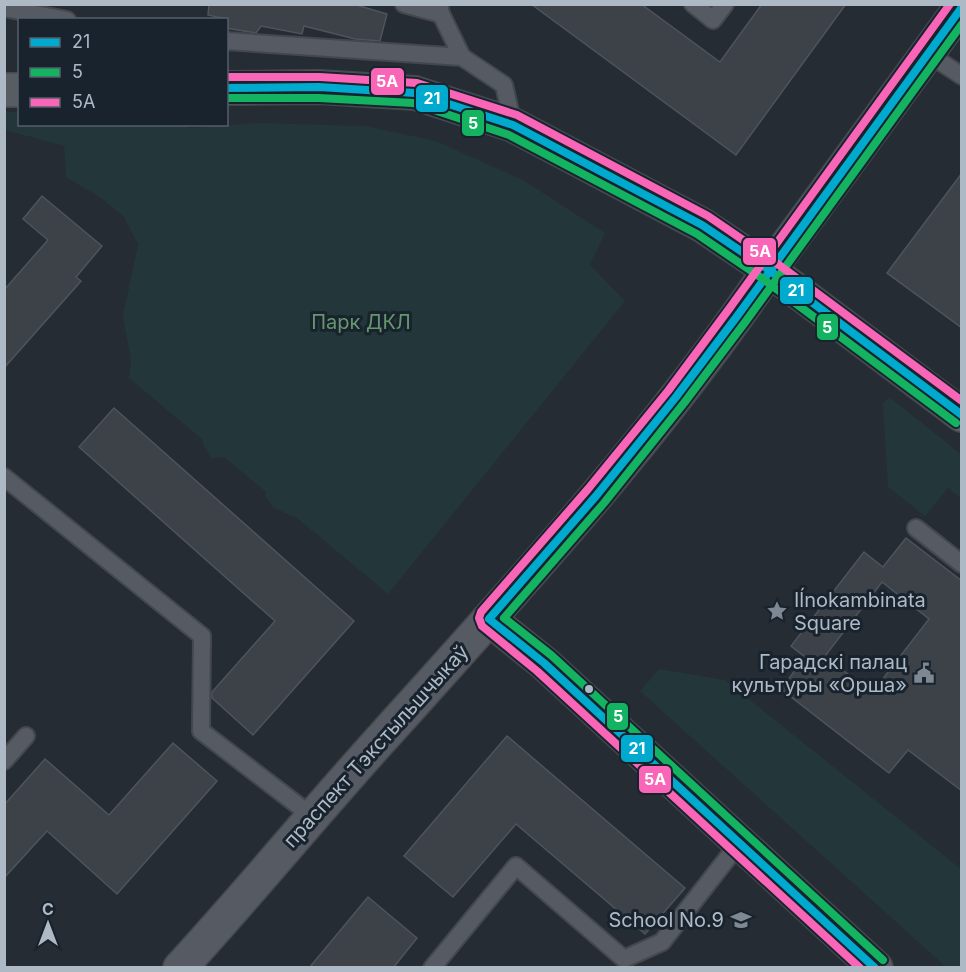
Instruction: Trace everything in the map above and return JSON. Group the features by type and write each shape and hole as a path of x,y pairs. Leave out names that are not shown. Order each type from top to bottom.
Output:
{"main road":[{"name":"праспект Тэкстыльшчыкаў","path":"769,270 962,6"},
{"path":"228,88 319,87 415,93 513,125 702,225 769,270 962,415"}],"street":[{"name":"праспект Тэкстыльшчыкаў","path":"180,968 244,898 312,816 489,619 596,495 738,315 769,270"},
{"path":"489,619 544,663 876,968"}],"lane":[{"path":"404,4 440,9 462,57"},
{"path":"693,4 713,20 725,4"},
{"path":"4,9 56,18"},
{"path":"228,41 462,57 504,85 513,125"},
{"path":"927,53 962,76"},
{"path":"4,477 202,636 201,731 312,816"},
{"path":"916,528 962,564"},
{"path":"4,761 26,736"},
{"path":"432,968 516,866 624,959 662,942 740,842"}],"green space":[{"name":"Парк ДКЛ","path":"5,112 18,112 18,126 187,126 188,128 261,123 365,126 436,141 523,180 605,233 590,265 625,301 388,594 297,518 274,508 265,496 266,492 224,457 211,458 203,440 129,378 131,361 123,316 138,244 124,217 101,198 66,177 64,146 5,130"},
{"path":"889,397 961,454 961,498 948,488 925,516 888,487 883,404"},
{"path":"659,669 725,680 961,869 961,967 946,967 640,691"}],"building":[{"path":"209,4 353,4 387,14 380,41 355,39 304,26 302,34 261,26 256,33 228,28 228,18 208,15"},
{"path":"531,4 641,4 720,62 762,4 846,4 736,155"},
{"path":"962,173 962,328 887,273"},
{"path":"42,196 102,246 76,277 81,281 4,368 4,290 48,240 23,219"},
{"path":"114,408 354,621 253,735 212,698 212,692 275,621 79,447"},
{"name":"Гарадскі палац культуры «Орша»","path":"906,538 962,581 962,791 908,750 889,773 781,689 805,657 791,646 864,552 883,567","holes":["882,582 929,619 872,693 825,656"]},
{"path":"507,736 685,888 645,934 516,824 453,897 404,856"},
{"path":"173,743 217,781 117,894 47,831 4,878 4,805 45,759 109,815"},
{"path":"368,897 417,938 393,968 309,968"}],"transit line":[{"name":"5А","path":"860,968 537,671 482,626 479,618 481,612 588,489 668,391 950,4"},
{"name":"21","path":"875,968 544,663 489,619 596,496 676,397 962,7"},
{"name":"5","path":"883,960 551,655 504,618 604,503 684,403 962,24"},
{"name":"5А","path":"228,77 320,77 417,83 517,115 708,216 775,262 962,401"},
{"name":"21","path":"228,88 319,87 415,93 513,125 702,225 769,270 962,415"},
{"name":"5","path":"228,98 319,98 413,103 509,135 697,234 763,279 956,423"}],"place":[{"name":"Iĺnokambinata Square","path":"777,611"},
{"name":"Гарадскі палац культуры «Орша»","path":"924,673"},
{"name":"School No.9","path":"741,920"}]}
